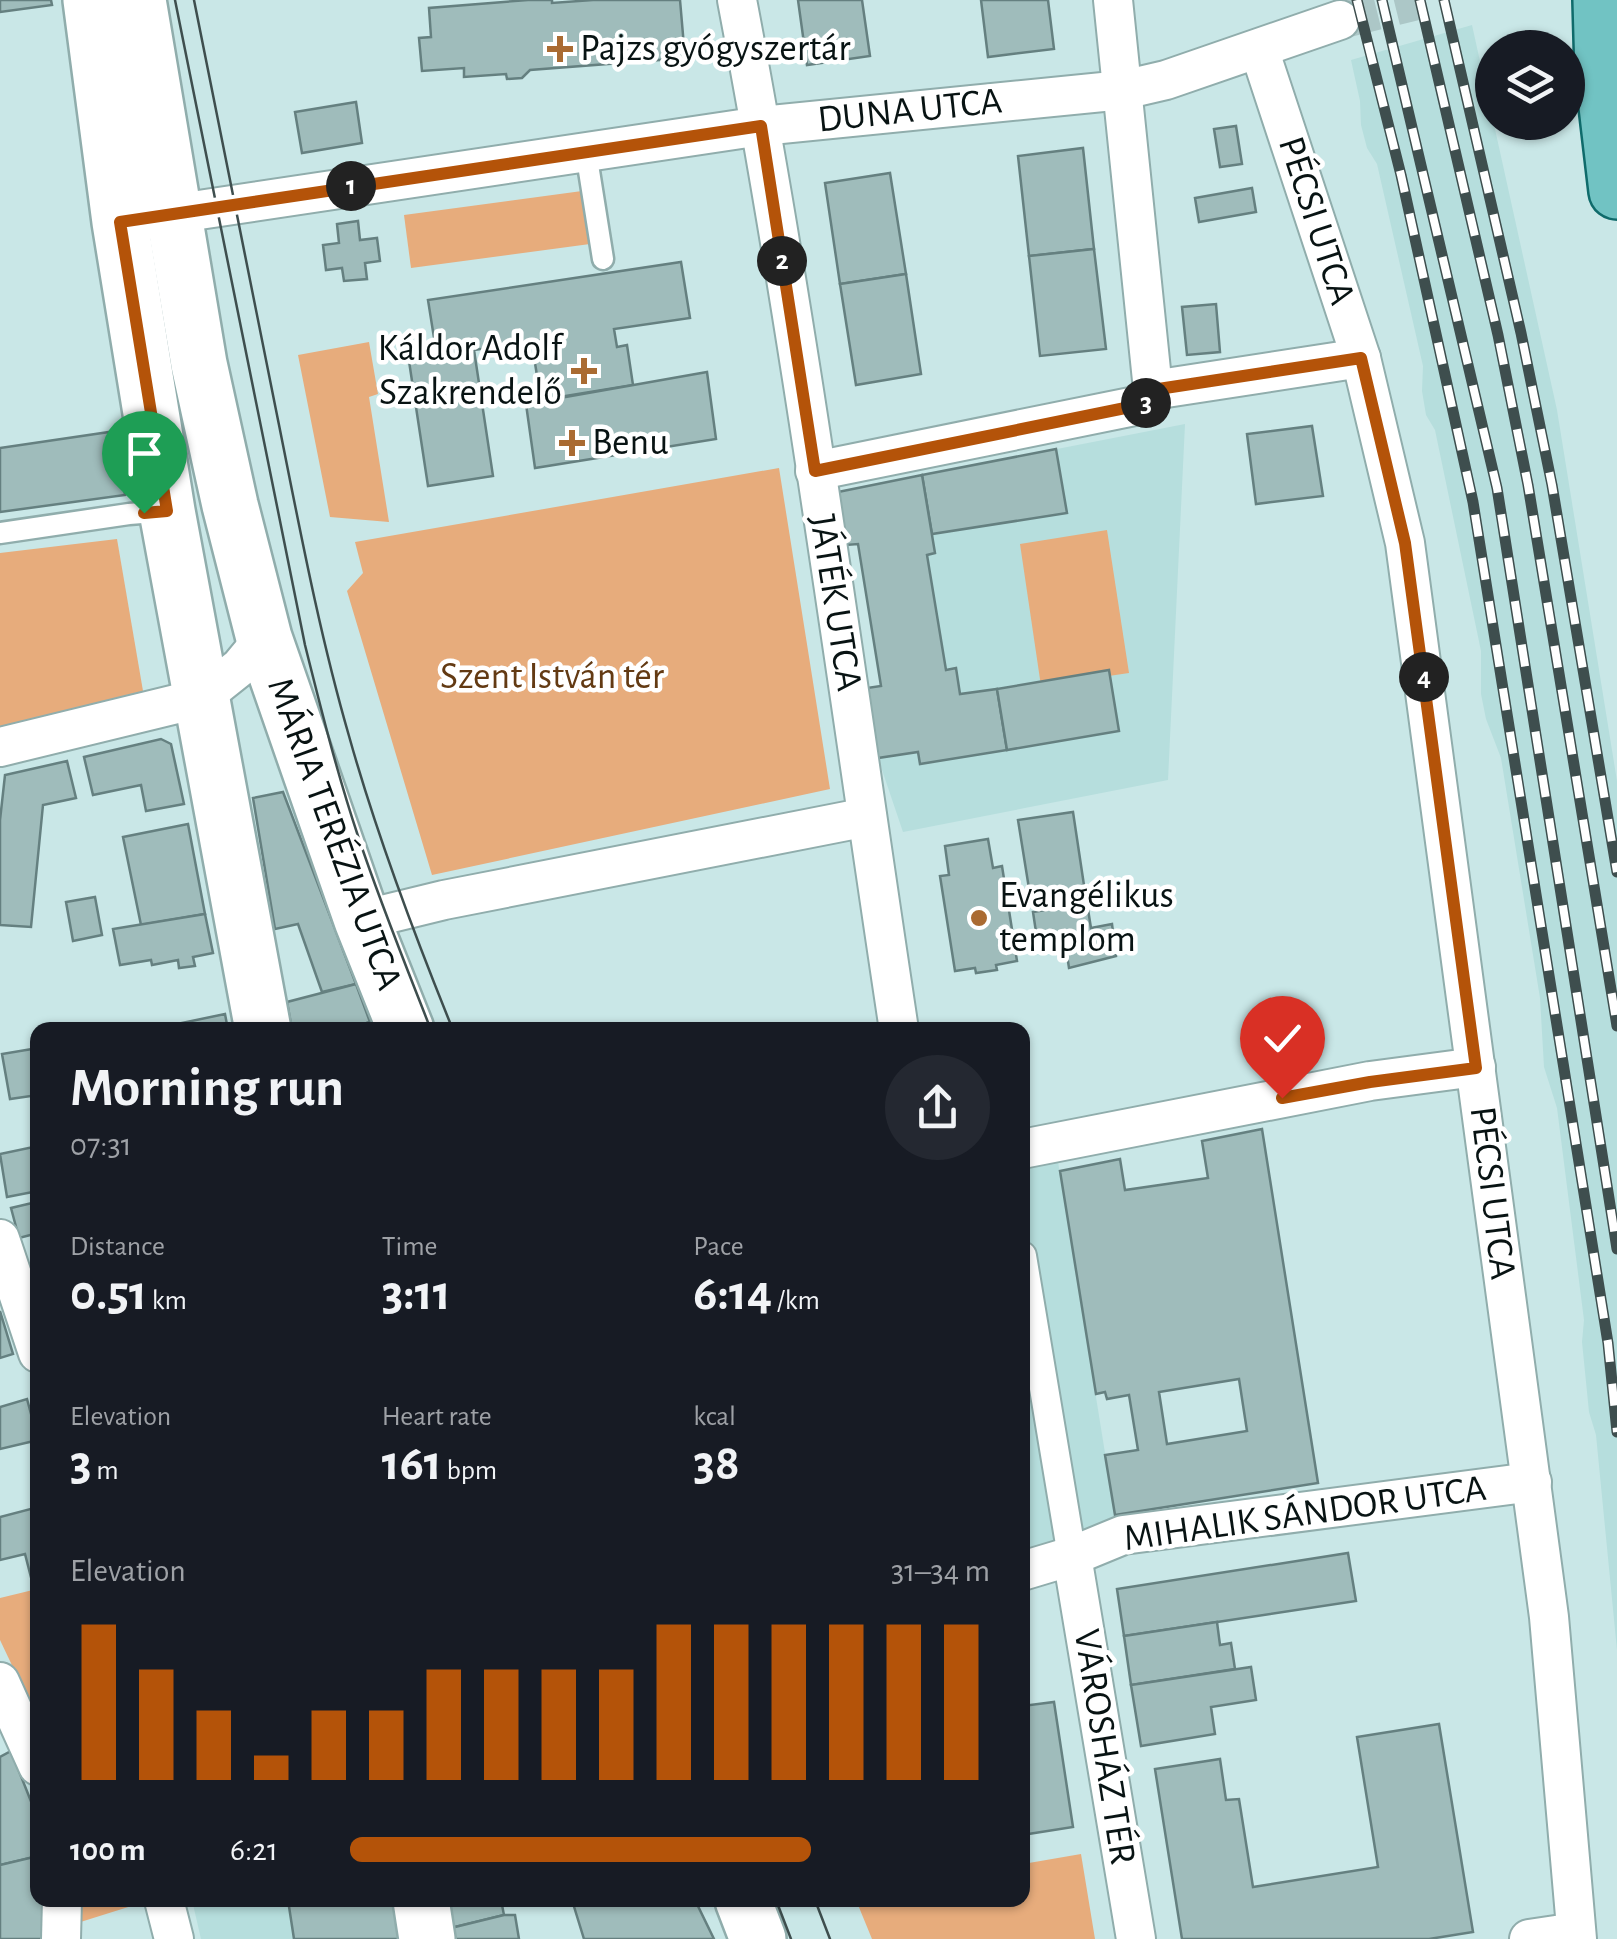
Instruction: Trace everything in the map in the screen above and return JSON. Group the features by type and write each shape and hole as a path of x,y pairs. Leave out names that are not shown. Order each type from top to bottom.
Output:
{"main road":[{"path":"91,0 120,222 167,511 262,1022"},
{"path":"138,0 199,364 264,638"},
{"path":"1601,0 1603,72 1617,191"},
{"name":"MÁRIA TERÉZIA UTCA","path":"264,638 362,920 403,1022"},
{"path":"422,1907 426,1939"},
{"path":"746,1907 758,1939"}],"street":[{"name":"JÁTÉK UTCA","path":"737,0 761,126 898,1022"},
{"path":"815,471 1145,404 1152,390 1113,0"},
{"name":"DUNA UTCA","path":"120,222 761,126 1123,90 1166,80 1340,20"},
{"name":"PÉCSI UTCA","path":"1259,49 1361,358 1405,543 1532,1482 1556,1693 1576,1936"},
{"path":"1152,390 1361,358"},
{"path":"167,511 230,505"},
{"path":"0,747 201,698 240,667 264,638"},
{"path":"362,920 444,900 867,816"},
{"path":"1030,1147 1370,1082 1476,1068"},
{"path":"0,1239 30,1329"},
{"path":"1030,1304 1072,1556"},
{"name":"MIHALIK SÁNDOR UTCA","path":"1030,1568 1123,1536 1532,1482"},
{"name":"VÁROSHÁZ TÉR","path":"1072,1556 1136,1939"},
{"path":"0,1682 30,1748"},
{"path":"61,1939 62,1907"},
{"path":"166,1907 174,1939"},
{"path":"1529,1939 1576,1936"}],"lane":[{"path":"586,152 603,259"},
{"path":"0,533 167,511"}],"shaded area":[{"path":"1472,25 1475,140 1497,140 1557,410 1617,781 1617,1650 1596,1435 1589,1412 1582,1342 1584,1320 1557,1108 1544,1067 1540,998 1501,758 1486,719 1481,694 1481,651 1435,430 1426,415 1423,366 1377,164 1367,148 1361,125 1351,60"},
{"path":"1185,424 1168,780 903,832 878,758 867,688 881,685 858,544 846,545 838,492"},
{"path":"1055,1143 1115,1515 1072,1556 1030,1569 1030,1148"},
{"path":"194,1907 396,1907 401,1939 201,1939"}],"green space":[{"path":"582,191 590,244 411,268 404,215"},
{"path":"369,342 378,394 369,397 389,522 330,517 298,355"},
{"name":"Szent István tér","path":"779,468 830,789 432,875 347,591 363,573 355,542"},
{"path":"1107,530 1129,673 1041,686 1020,544"},
{"path":"117,539 143,691 0,727 0,553"},
{"path":"30,1591 30,1703 0,1640 0,1598"},
{"path":"1081,1854 1095,1939 872,1939 859,1907 1030,1907 1030,1863"},
{"path":"72,1907 128,1907 71,1925"}],"building":[{"path":"0,0 51,0 52,5 0,12"},
{"path":"528,0 680,0 685,58 530,70 522,78 507,79 506,74 464,77 464,68 422,71 419,38 431,37 429,8"},
{"path":"798,0 862,0 870,56 807,65"},
{"path":"981,0 1048,0 1054,49 988,57"},
{"path":"356,102 362,143 302,153 295,112"},
{"path":"1236,126 1242,164 1220,167 1214,129"},
{"path":"1083,148 1094,249 1029,256 1018,156"},
{"path":"890,173 906,274 840,284 825,183"},
{"path":"1252,188 1256,212 1199,222 1195,198"},
{"path":"358,221 360,240 377,238 380,261 365,263 367,279 344,281 342,268 326,270 323,245 339,243 337,224"},
{"path":"1094,249 1106,349 1040,356 1029,256"},
{"name":"Káldor Adolf Szakrendelő","path":"681,262 690,318 614,329 617,347 627,345 633,385 541,400 534,357 545,356 542,340 474,350 493,476 428,486 407,348 435,344 428,300"},
{"path":"906,274 921,374 856,385 840,284"},
{"path":"1216,304 1220,352 1187,355 1182,307"},
{"path":"707,372 716,439 535,468 526,404"},
{"path":"1312,426 1323,496 1256,504 1247,434"},
{"path":"116,431 125,495 0,512 0,448"},
{"path":"1056,449 1067,513 932,534 922,475"},
{"path":"922,475 935,553 927,555 946,670 956,668 960,694 997,689 1007,750 920,764 918,752 878,758 867,688 881,686 858,544 846,545 838,492"},
{"path":"1109,670 1119,731 1007,750 997,689"},
{"path":"161,739 171,744 184,804 146,811 141,785 93,795 84,757"},
{"path":"67,761 76,798 43,805 31,927 0,925 0,820 5,775"},
{"path":"283,792 356,984 322,992 298,924 275,929 253,798"},
{"path":"1073,812 1085,892 1083,904 1087,903 1091,928 1112,924 1116,956 1069,968 1066,948 1039,952 1033,912 1046,910 1045,899 1031,901 1018,820"},
{"path":"188,824 205,914 141,925 123,837"},
{"name":"Evangélikus templom","path":"988,839 993,868 1002,866 1017,961 996,965 997,970 955,971 940,876 949,875 945,846"},
{"path":"95,897 102,935 73,941 66,902"},
{"path":"205,914 213,953 193,957 195,966 179,968 178,960 120,965 113,929"},
{"path":"356,984 370,1022 291,1022 287,1002"},
{"path":"225,1014 226,1022 187,1022"},
{"path":"30,1049 30,1096 10,1099 2,1054"},
{"path":"1262,1129 1318,1483 1115,1515 1105,1455 1138,1450 1129,1395 1107,1399 1105,1392 1096,1394 1060,1171 1120,1159 1125,1190 1208,1178 1202,1141","holes":["1239,1379 1247,1431 1167,1444 1159,1392"]},
{"path":"30,1148 30,1193 7,1197 0,1154"},
{"path":"30,1203 30,1235 19,1238 11,1208"},
{"path":"0,1311 13,1354 0,1358"},
{"path":"27,1399 30,1442 0,1449 0,1407"},
{"path":"30,1509 30,1573 25,1554 0,1560 0,1517"},
{"path":"1348,1553 1356,1601 1124,1636 1117,1589"},
{"path":"1217,1622 1220,1645 1231,1643 1235,1669 1131,1685 1124,1636"},
{"path":"1251,1667 1256,1700 1211,1707 1215,1734 1141,1746 1131,1685"},
{"path":"1054,1702 1073,1827 1030,1834 1030,1705"},
{"path":"1439,1724 1473,1932 1429,1939 1182,1939 1155,1769 1220,1759 1226,1800 1239,1799 1253,1887 1378,1867 1357,1737"},
{"path":"11,1751 30,1799 30,1858 0,1865 0,1757"},
{"path":"30,1858 30,1907 48,1907 46,1939 0,1939 0,1865"},
{"path":"289,1907 396,1907 401,1939 294,1939"},
{"path":"449,1907 502,1907 504,1915 451,1928"},
{"path":"574,1907 698,1907 714,1939 584,1939"},
{"path":"515,1915 519,1939 453,1939 451,1928"}],"tunnel":[{"path":"1340,20 1421,0"}],"tram line":[{"path":"175,0 305,645 358,836 428,1022"},
{"path":"194,0 301,533 338,696 384,848 450,1022"},
{"path":"779,1907 791,1939"},
{"path":"818,1907 830,1939"}],"railway":[{"path":"1357,0 1401,175 1473,502 1608,1343 1617,1432"},
{"path":"1382,0 1497,488 1617,1249"},
{"path":"1420,0 1498,335 1528,485 1617,1026"},
{"path":"1444,0 1552,485 1617,872"}],"place":[{"name":"Pajzs gyógyszertár","path":"560,49"},
{"name":"Káldor Adolf Szakrendelő","path":"584,371"},
{"name":"Benu","path":"572,443"},
{"name":"Evangélikus templom","path":"979,918"}],"route":[{"path":"144,513 167,511 120,222 761,126 815,471 1145,404 1152,390 1361,358 1405,543 1476,1068 1282,1098"}]}
